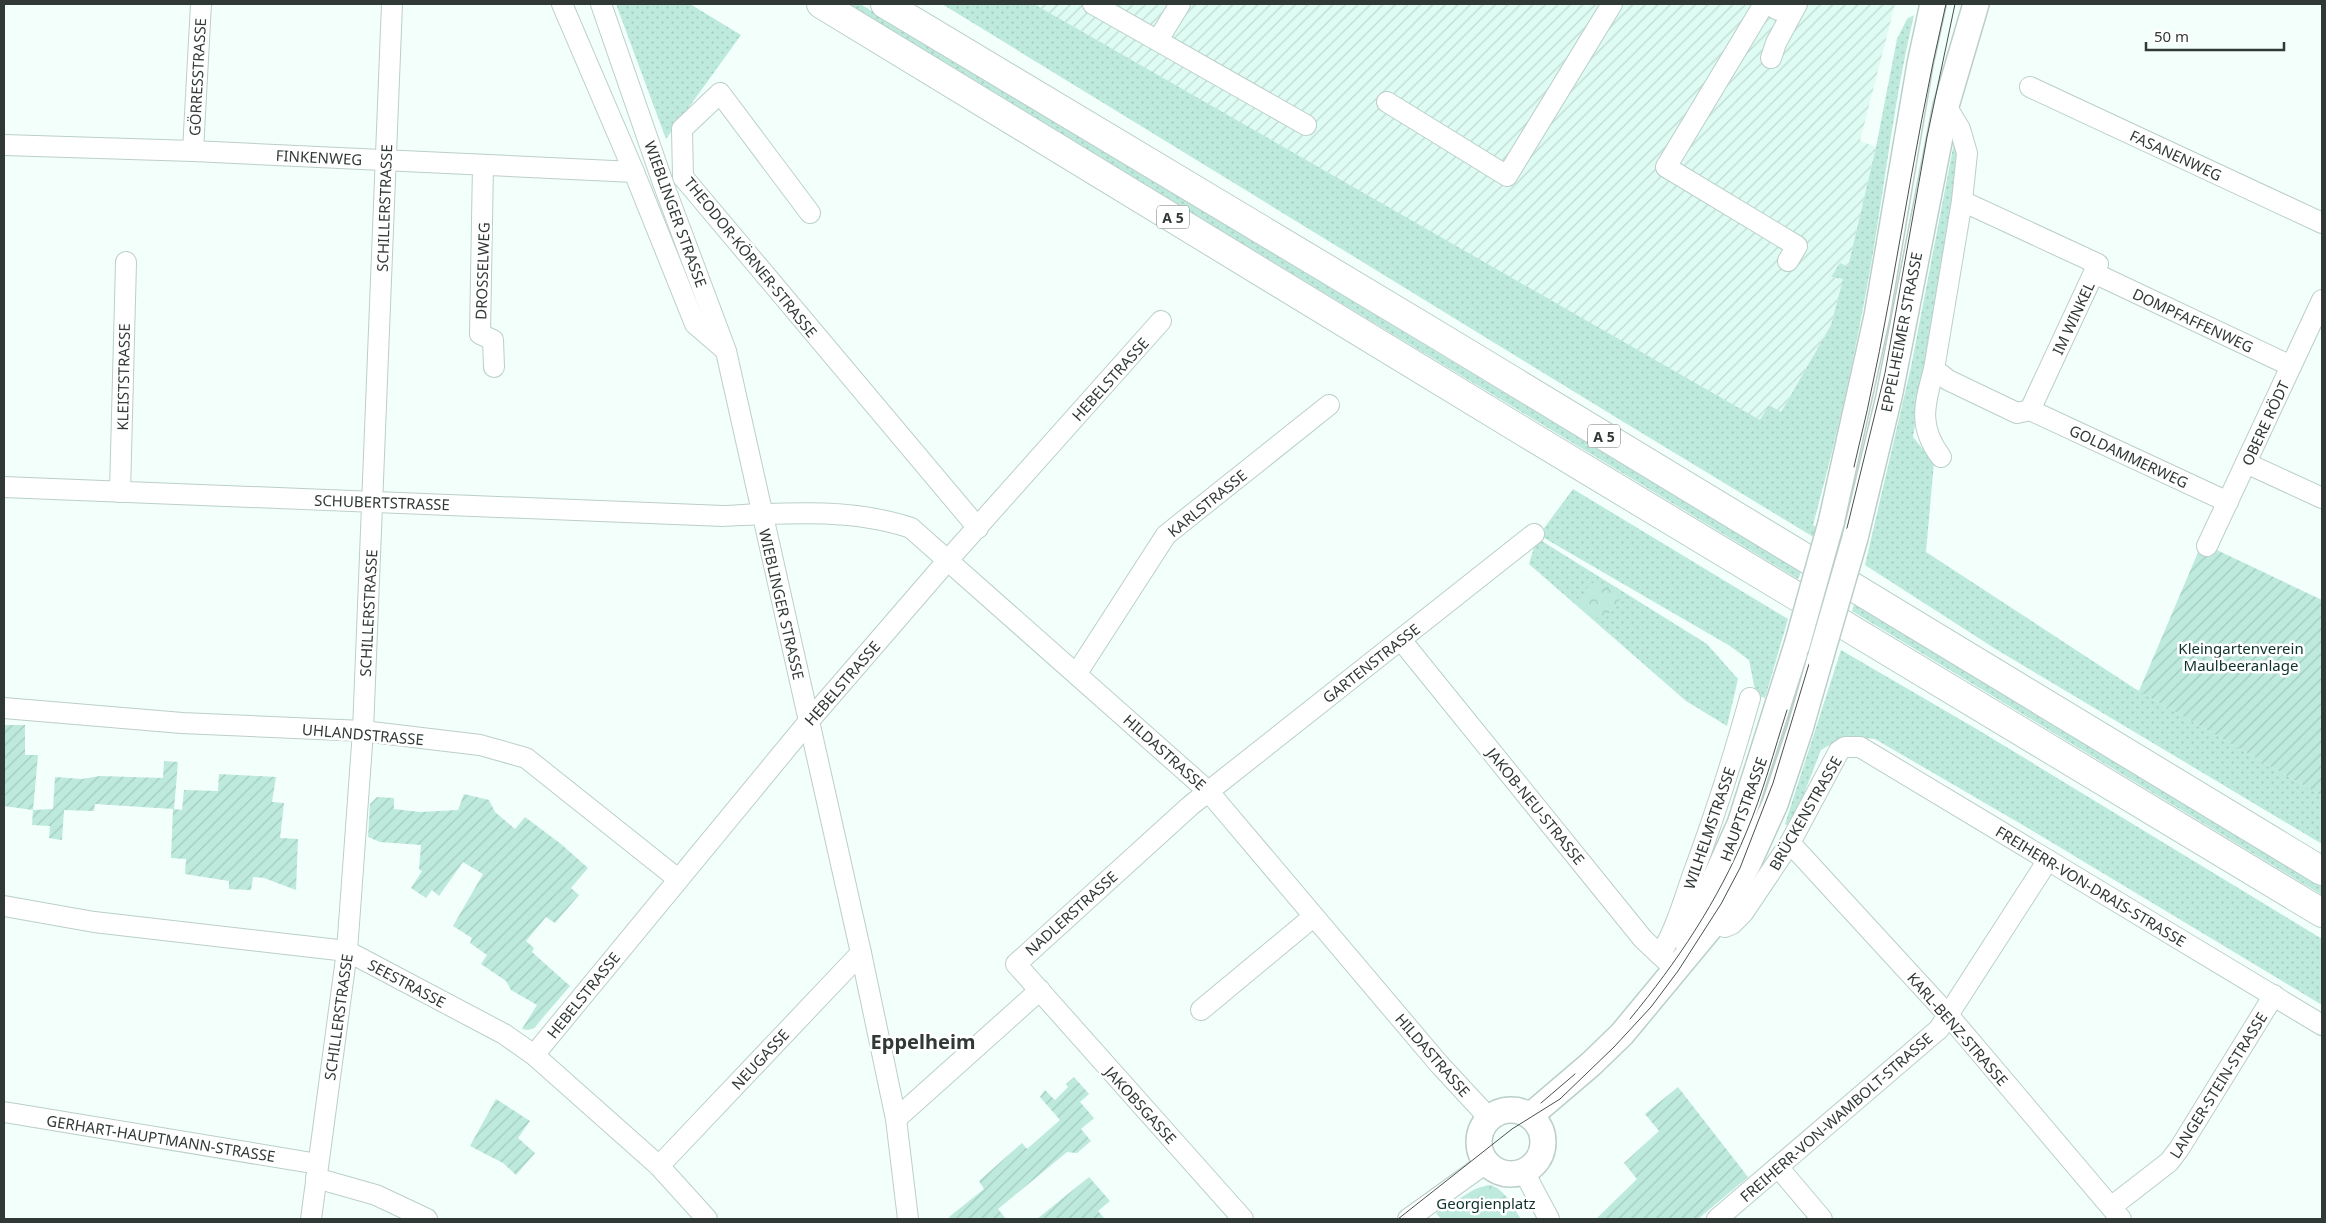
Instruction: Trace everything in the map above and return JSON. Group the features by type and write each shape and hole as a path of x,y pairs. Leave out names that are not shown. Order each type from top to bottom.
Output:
{"highway":[{"name":"A 5","path":"821,4 1524,432 2322,913"},
{"name":"A 5","path":"885,4 1439,336 2322,871"}],"main road":[{"name":"EPPELHEIMER STRASSE","path":"1797,645 1831,523 1877,316 1920,64 1933,4"},
{"name":"EPPELHEIMER STRASSE","path":"1820,659 1855,538 1889,397 1946,106 1976,4"},
{"name":"HAUPTSTRASSE","path":"1530,1116 1591,1064 1622,1034 1668,962 1740,824 1797,645"},
{"name":"HAUPTSTRASSE","path":"1668,962 1714,923 1747,866 1775,804 1800,729 1820,659"},
{"path":"1515,1110 1530,1116 1541,1130 1543,1146 1536,1162 1524,1172 1514,1174 1503,1174 1486,1163 1482,1154 1480,1140 1482,1128 1490,1119 1502,1112 1515,1110"}],"street":[{"name":"GÖRRESSTRASSE","path":"193,151 201,4"},
{"name":"SCHILLERSTRASSE","path":"311,1219 347,952 363,731 392,4"},
{"path":"562,4 634,172 695,324 726,352"},
{"name":"WIEBLINGER STRASSE","path":"600,4 663,183 726,352 861,953 896,1119 908,1219"},
{"path":"1093,4 1306,125"},
{"path":"1158,40 1180,4"},
{"path":"1387,102 1507,176 1612,4"},
{"path":"1764,4 1666,167 1797,246 1788,262"},
{"path":"1768,4 1778,10 1779,4"},
{"path":"1771,58 1776,43 1797,4"},
{"name":"FASANENWEG","path":"2030,87 2322,223"},
{"name":"THEODOR-KÖRNER-STRASSE","path":"810,213 720,93 682,129 683,177 978,528"},
{"path":"1941,457 1930,441 1925,427 1925,406 1940,375 1967,153 1960,129 1946,106"},
{"name":"FINKENWEG","path":"4,145 193,151 634,172"},
{"name":"DROSSELWEG","path":"483,165 480,334 493,340 494,368"},
{"name":"IM WINKEL","path":"1962,201 2090,266 2030,410"},
{"name":"KLEISTSTRASSE","path":"120,492 126,262"},
{"name":"DOMPFAFFENWEG","path":"2090,266 2292,366"},
{"name":"OBERE RÖDT","path":"2207,546 2322,300"},
{"name":"HEBELSTRASSE","path":"534,1055 809,721 948,560 1161,321"},
{"path":"1940,375 2017,413 2030,410"},
{"name":"KARLSTRASSE","path":"1077,673 1166,535 1329,405"},
{"name":"GOLDAMMERWEG","path":"2030,410 2228,502"},
{"path":"2246,463 2322,498"},
{"name":"SCHUBERTSTRASSE","path":"4,487 723,516 761,514"},
{"name":"HILDASTRASSE","path":"761,514 854,516 886,520 911,528 1208,791 1459,1087 1490,1119"},
{"name":"GARTENSTRASSE","path":"1208,791 1534,534"},
{"name":"JAKOB-NEU-STRASSE","path":"1401,640 1643,939 1668,962"},
{"name":"WILHELMSTRASSE","path":"1668,962 1670,940 1728,775 1750,698"},
{"name":"UHLANDSTRASSE","path":"4,708 182,723 363,731 480,745 526,758 678,879"},
{"name":"BRÜCKENSTRASSE","path":"1714,923 1725,926 1732,924 1743,912 1790,843 1839,751 1845,747 1860,747"},
{"name":"FREIHERR-VON-DRAIS-STRASSE","path":"1860,747 2322,1024"},
{"name":"NADLERSTRASSE","path":"1040,990 1016,964 1208,791"},
{"name":"KARL-BENZ-STRASSE","path":"1790,843 1949,1016 2116,1213"},
{"name":"FREIHERR-VON-WAMBOLT-STRASSE","path":"1717,1219 1939,1029 2048,860"},
{"name":"SEESTRASSE","path":"4,906 94,922 347,952 504,1034 534,1055 659,1166 707,1219"},
{"path":"1201,1010 1313,917"},
{"name":"NEUGASSE","path":"659,1166 861,953"},
{"path":"896,1119 1040,990"},
{"name":"JAKOBSGASSE","path":"1040,990 1243,1219"},
{"name":"LANGER-STEIN-STRASSE","path":"2116,1213 2169,1162 2179,1149 2274,996"},
{"name":"GERHART-HAUPTMANN-STRASSE","path":"4,1112 317,1171 376,1195 427,1219"},
{"path":"1408,1219 1486,1163"},
{"path":"1778,1167 1822,1219"},
{"path":"1524,1172 1549,1219"}],"shaded area":[{"path":"1034,4 1895,4 1860,141 1876,147 1848,268 1831,277 1843,279 1831,325 1781,412 1760,421"}],"green space":[{"path":"616,4 690,4 741,35 666,139"},
{"path":"846,4 860,4 1801,572 1798,579"},
{"path":"942,4 1034,4 1760,420 1769,405 1781,412 1831,325 1843,279 1831,277 1840,263 1848,267 1876,147 1897,39 1907,19 1914,15 1901,78 1858,334 1837,430 1813,525 1828,534 1825,544 1622,421"},
{"path":"1954,143 1959,146 1958,165 1913,437 1934,462 1926,552 2134,688 2322,796 2322,844 1994,648 1865,565 1911,367"},
{"path":"1573,489 1788,619 1765,698 1756,695 1749,660 1730,646 1539,535"},
{"path":"1537,538 1707,644 1738,679 1727,726 1686,701 1529,564"},
{"name":"Kleingartenverein Maulbeeranlage","path":"2202,543 2322,600 2322,796 2139,691"},
{"path":"1595,582 1622,596 1614,609 1600,620 1580,604 1589,585"},
{"path":"1854,604 2322,887 2322,895 1852,611"},
{"path":"1841,650 1980,731 2322,939 2322,1005 2021,824 1875,739 1845,736 1821,750 1791,827 1785,824"},
{"path":"1802,652 1814,659 1778,776 1764,772"},
{"path":"4,725 25,725 25,755 38,755 33,810 4,806"},
{"path":"164,761 178,762 174,809 182,810 184,790 218,791 219,774 276,777 272,802 284,803 280,838 298,839 296,890 264,878 253,877 251,890 229,889 229,881 185,874 186,859 171,858 173,809 95,804 94,811 64,810 62,840 49,838 50,826 32,825 33,810 53,809 55,777 82,779 100,776 163,778"},
{"path":"464,794 489,800 495,812 515,829 525,817 561,844 588,868 571,888 579,895 555,923 546,917 526,941 534,948 532,952 570,986 534,1028 528,1030 522,1029 537,1005 511,990 506,981 481,964 487,955 470,943 472,938 453,926 483,874 463,862 439,896 432,890 426,898 411,888 422,871 419,869 421,845 380,842 368,837 370,804 377,797 394,798 394,809 420,812 458,810"},
{"path":"1074,1077 1089,1094 1080,1102 1094,1118 1081,1129 1091,1141 1077,1153 1067,1152 998,1209 1006,1219 951,1219 949,1217 984,1189 979,1181 1022,1143 1027,1149 1060,1120 1040,1097 1045,1090 1055,1100 1068,1087 1066,1084"},
{"path":"1678,1087 1748,1177 1698,1219 1596,1219 1637,1179 1624,1163 1659,1131 1645,1114"},
{"path":"496,1099 530,1121 518,1138 535,1153 516,1175 503,1163 470,1146"},
{"path":"1089,1177 1110,1201 1098,1211 1105,1219 1037,1219"},
{"name":"Georgienplatz","path":"1488,1185 1499,1189 1503,1193 1521,1219 1441,1219 1436,1213 1475,1189"}],"tram line":[{"path":"1854,467 1879,352 1922,119 1946,4"},
{"path":"1398,1219 1512,1129 1560,1099 1614,1047 1651,1007 1678,971 1721,904 1740,868 1773,783 1846,532 1885,373 1927,137 1955,4"},
{"path":"1630,1019 1680,953 1723,883 1752,818 1787,710"},
{"path":"1541,1103 1575,1074"}],"district":[{"name":"Eppelheim","path":"923,1041"}]}
